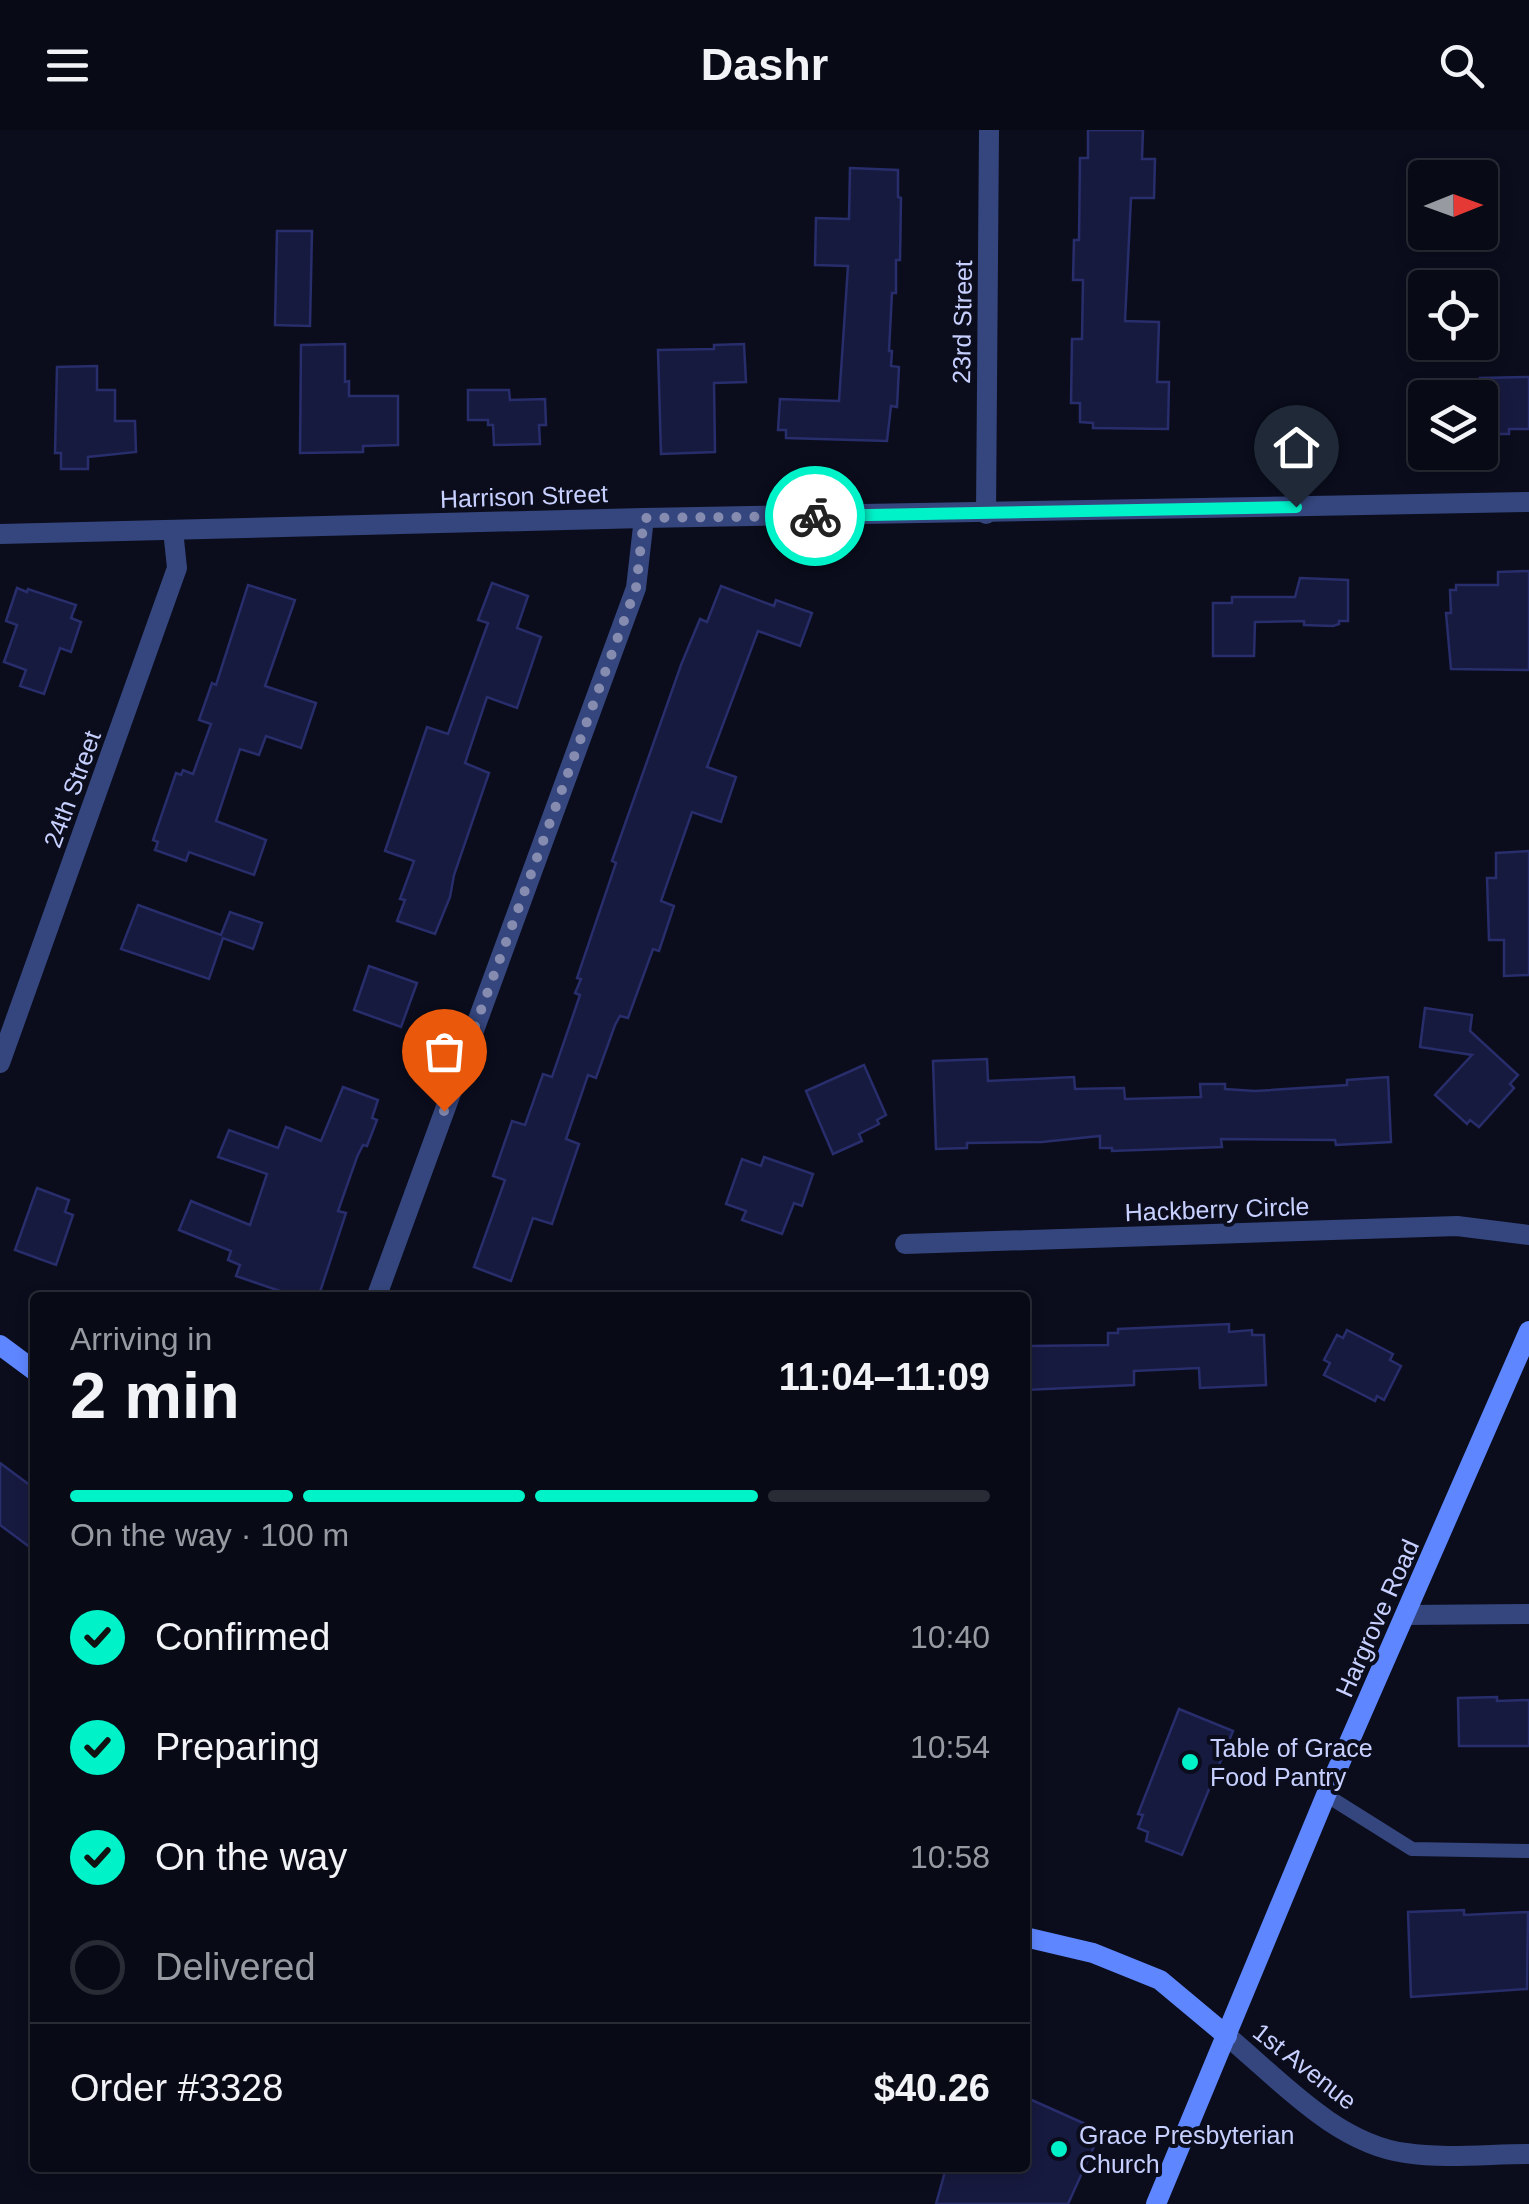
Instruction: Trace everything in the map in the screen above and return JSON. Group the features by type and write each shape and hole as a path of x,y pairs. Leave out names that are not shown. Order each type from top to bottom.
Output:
{"main road":[{"name":"Hargrove Road","path":"1156,2204 1326,1795 1529,1331"},
{"path":"0,1345 30,1367"},
{"path":"1030,1938 1093,1953 1160,1980 1227,2036"}],"street":[{"name":"23rd Street","path":"986,514 989,130"},
{"name":"Harrison Street","path":"0,534 1529,502"},
{"path":"378,1292 636,588 644,518"},
{"name":"24th Street","path":"0,1063 178,568 173,530"},
{"name":"Hackberry Circle","path":"905,1244 1458,1226 1529,1235"},
{"path":"1406,1615 1529,1614"},
{"name":"1st Avenue","path":"1227,2036 1325,2117 1365,2142 1404,2153 1529,2154"}],"lane":[{"path":"1326,1795 1412,1849 1529,1851"}],"building":[{"path":"1088,130 1143,130 1142,159 1155,159 1154,198 1131,198 1125,321 1159,322 1157,382 1169,382 1168,429 1093,428 1093,423 1080,422 1080,403 1071,403 1072,339 1082,339 1083,280 1073,280 1074,240 1079,240 1080,158 1088,158"},
{"path":"850,168 898,170 900,260 896,260 896,293 892,293 889,351 891,366 899,367 897,407 891,406 887,441 786,438 786,430 778,430 780,399 839,401 848,266 815,265 816,218 849,219"},
{"path":"277,231 312,231 310,326 275,325"},
{"path":"345,344 349,396 398,396 398,445 363,446 363,452 300,453 301,345"},
{"path":"744,344 746,382 714,383 715,452 661,454 658,350"},
{"path":"97,366 97,390 115,390 115,421 135,421 136,452 88,457 88,469 61,469 61,453 55,453 57,367"},
{"path":"1529,377 1529,429 1509,429 1509,434 1498,434 1498,380 1480,378"},
{"path":"468,390 509,390 510,400 545,399 546,425 539,425 540,444 494,445 493,425 488,425 488,420 468,420"},
{"path":"1529,571 1529,670 1451,669 1446,613 1451,613 1450,590 1456,590 1456,585 1498,585 1498,572"},
{"path":"1300,578 1348,580 1348,621 1333,626 1304,625 1304,621 1255,622 1254,656 1213,656 1213,603 1232,603 1232,597 1295,597"},
{"path":"492,583 528,596 517,628 541,637 517,708 487,697 465,763 489,773 435,934 397,921 405,900 400,899 414,861 385,851 427,727 448,734 488,623 478,620"},
{"path":"248,585 295,600 265,686 316,703 301,748 266,736 259,755 240,749 216,821 266,840 254,875 189,852 186,861 155,850 158,842 153,840 176,773 181,775 183,770 193,774 211,724 199,720 212,683 216,685"},
{"path":"721,586 774,606 776,600 812,613 800,646 758,631 707,767 736,777 721,822 692,812 661,901 674,906 659,951 653,949 628,1018 620,1016 615,1025 596,1078 588,1075 566,1139 579,1144 552,1224 533,1218 511,1281 474,1267 505,1180 493,1176 512,1121 525,1125 543,1074 552,1077 580,995 575,993 581,979 577,978 616,863 612,861 681,665 700,619 707,622"},
{"path":"17,588 76,605 71,618 81,622 71,652 60,648 44,694 20,686 26,670 4,662 17,625 6,621"},
{"path":"1529,851 1529,975 1504,976 1504,940 1489,940 1487,878 1496,878 1496,853"},
{"path":"138,905 221,935 230,912 262,923 253,949 223,938 209,979 121,949"},
{"path":"369,966 417,983 401,1027 354,1010"},
{"path":"1425,1008 1472,1015 1470,1031 1518,1075 1510,1084 1514,1088 1479,1127 1470,1120 1467,1124 1435,1095 1472,1055 1420,1047"},
{"path":"987,1059 988,1081 1074,1077 1075,1089 1124,1088 1125,1099 1201,1097 1200,1084 1225,1084 1225,1089 1255,1091 1347,1085 1347,1080 1388,1077 1391,1142 1336,1145 1335,1140 1221,1139 1222,1147 1112,1151 1100,1148 1100,1136 967,1143 967,1148 936,1149 933,1061"},
{"path":"864,1065 886,1115 877,1120 879,1124 859,1134 862,1141 833,1154 806,1091"},
{"path":"343,1087 378,1100 372,1118 377,1120 367,1146 363,1145 357,1157 338,1211 346,1213 320,1292 283,1292 236,1276 240,1265 228,1260 231,1251 179,1230 191,1201 250,1225 267,1174 218,1157 229,1130 278,1148 286,1127 321,1141"},
{"path":"764,1157 813,1174 802,1206 794,1203 782,1234 742,1220 746,1211 726,1204 742,1159 761,1166"},
{"path":"37,1188 69,1200 65,1212 73,1215 56,1265 15,1250"},
{"path":"1229,1324 1229,1332 1252,1330 1252,1335 1264,1335 1266,1385 1200,1388 1199,1368 1134,1371 1134,1385 1030,1390 1030,1346 1108,1345 1108,1333 1118,1333 1118,1329"},
{"path":"1347,1330 1393,1354 1390,1360 1401,1366 1384,1400 1377,1396 1375,1401 1324,1375 1330,1363 1324,1360 1337,1335 1343,1338"},
{"path":"0,1463 30,1485 30,1547 0,1525"},
{"path":"1497,1697 1497,1701 1529,1700 1529,1746 1459,1746 1458,1698"},
{"name":"Table of Grace Food Pantry","path":"1179,1709 1233,1731 1182,1855 1146,1841 1148,1832 1138,1828 1143,1815 1138,1814"},
{"path":"1464,1910 1464,1915 1528,1912 1527,1989 1411,1997 1408,1912"},
{"name":"Grace Presbyterian Church","path":"1030,2099 1101,2131 1068,2204 936,2204 945,2172 1030,2172"}],"way so far":[{"path":"444,1111 636,588 644,518 815,516"}],"place":[{"name":"Table of Grace Food Pantry","path":"1190,1762"},
{"name":"Grace Presbyterian Church","path":"1059,2149"}],"route":[{"path":"815,516 1296,507"}]}
